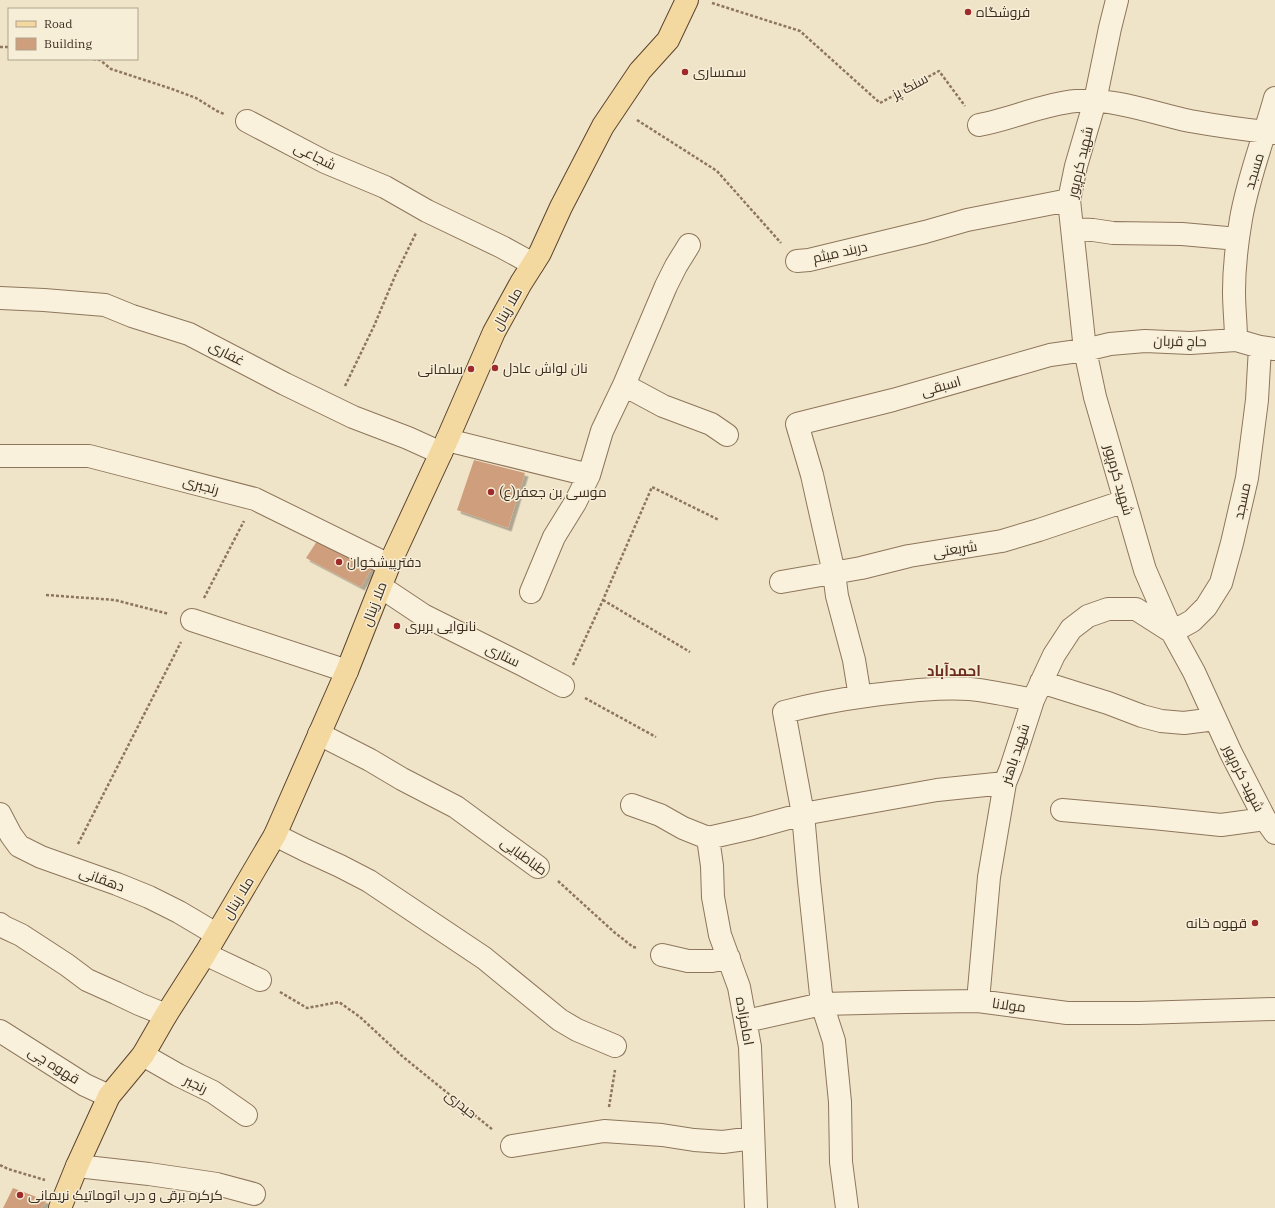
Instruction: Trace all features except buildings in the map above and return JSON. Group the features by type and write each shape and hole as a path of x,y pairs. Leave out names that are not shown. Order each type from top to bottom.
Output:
{"main road":[{"name":"ملا زینال","path":"64,1198 76,1166 109,1096 143,1056 166,1015 205,954 276,835 319,734 348,671 389,565 444,446 494,332 540,253 561,207 603,126 640,71 668,40 687,0"}],"street":[{"name":"شهید کرم‌پور","path":"1117,0 1095,101 1076,166 1069,200 1085,350 1095,397 1145,570 1172,632 1194,672 1231,753 1270,826"},
{"name":"مسجد","path":"1236,340 1234,291 1238,238 1248,188 1270,132 1275,98"},
{"path":"979,125 998,122 1050,105 1076,101 1095,101 1129,105 1190,121 1270,132"},
{"name":"شجاعی","path":"247,121 325,162 385,188 427,211 502,247 533,264"},
{"name":"دربند میثم","path":"797,261 809,260 925,232 967,220 1069,200"},
{"path":"1072,229 1113,233 1182,234 1238,238"},
{"path":"531,592 554,537 575,503 589,474 602,431 624,386 666,286 676,266 690,245"},
{"name":"غفاری","path":"0,298 105,305 132,316 189,334 285,384 353,417 408,438 589,474"},
{"name":"حاج قربان","path":"1085,350 1110,344 1145,341 1190,343 1236,340 1268,348"},
{"name":"مسجد","path":"1172,632 1192,621 1206,607 1221,583 1247,478 1257,400 1268,348"},
{"name":"اسبقی","path":"834,573 812,475 797,424 893,400 1050,355 1085,350"},
{"path":"624,386 664,406 711,424 727,435"},
{"name":"رنجبری","path":"0,456 90,456 255,499 389,565"},
{"name":"شریعتی","path":"781,582 861,568 909,556 1002,542 1125,501"},
{"path":"834,573 838,596 854,660 860,697"},
{"name":"ستاری","path":"381,587 423,615 563,686"},
{"name":"شهید باهنر","path":"978,1000 989,877 1004,783 1011,768 1037,691 1054,655 1071,629 1088,616 1108,609 1136,609 1172,632"},
{"path":"192,620 348,671"},
{"path":"847,1208 841,1162 840,1102 834,1041 822,1004 803,814 784,712 812,705 860,697 908,690 942,688 1037,691 1096,699 1160,721 1184,723 1216,719"},
{"name":"طباطبایی","path":"319,734 370,760 402,780 456,807 538,867"},
{"path":"632,805 708,838 803,814 938,790 1004,783"},
{"path":"1062,810 1220,825 1270,826"},
{"name":"دهقانی","path":"0,814 11,835 19,846 41,857 149,897 179,912 216,934"},
{"path":"276,835 369,881 484,958 576,1030 615,1046"},
{"name":"امامزاده","path":"708,838 712,866 713,897 720,934 738,987 750,1047 756,1208"},
{"path":"0,924 27,939 87,980 166,1015"},
{"path":"205,954 260,980"},
{"path":"662,955 688,961 712,961 728,958"},
{"name":"مولانا","path":"746,1021 822,1004 978,1000 1067,1013 1139,1013 1275,1009"},
{"name":"قهوه چی","path":"0,1032 86,1084 109,1096"},
{"name":"رنجبر","path":"143,1056 213,1092 246,1114"},
{"path":"512,1146 604,1131 662,1135 694,1140 723,1142 753,1138"},
{"path":"76,1166 149,1174 217,1184 254,1194"}],"path":[{"name":"سنگ پز","path":"709,2 800,31 880,103 939,71 979,125"},
{"path":"100,60 111,69 196,98 217,111 247,121"},
{"name":"دربند میثم","path":"616,107 717,171 797,261"},
{"path":"338,409 346,383 374,326 395,276 427,211"},
{"path":"656,737 563,686 603,600 652,487 719,520"},
{"path":"66,866 255,499"},
{"path":"46,594 115,600 192,620"},
{"path":"603,600 690,652"},
{"name":"طباطبایی","path":"538,867 564,886 589,910 633,947 662,955"},
{"name":"حیدری","path":"260,980 307,1008 339,1002 360,1017 402,1056 512,1146"},
{"path":"604,1131 615,1075 615,1046"},
{"path":"0,1165 8,1169 43,1179 64,1198"}],"place":[{"name":"فروشگاه","path":"968,12"},
{"name":"سمساری","path":"685,72"},
{"name":"نان لواش عادل","path":"495,368"},
{"name":"سلمانی","path":"471,369"},
{"name":"موسی بن جعفر(ع)","path":"491,492"},
{"name":"دفترپیشخوان","path":"339,562"},
{"name":"نانوایی بربری","path":"397,626"},
{"name":"قهوه خانه","path":"1255,923"},
{"name":"کرکره برقی و درب اتوماتیک نریمانی","path":"20,1195"}],"district":[{"name":"احمدآباد","path":"954,671"}]}
